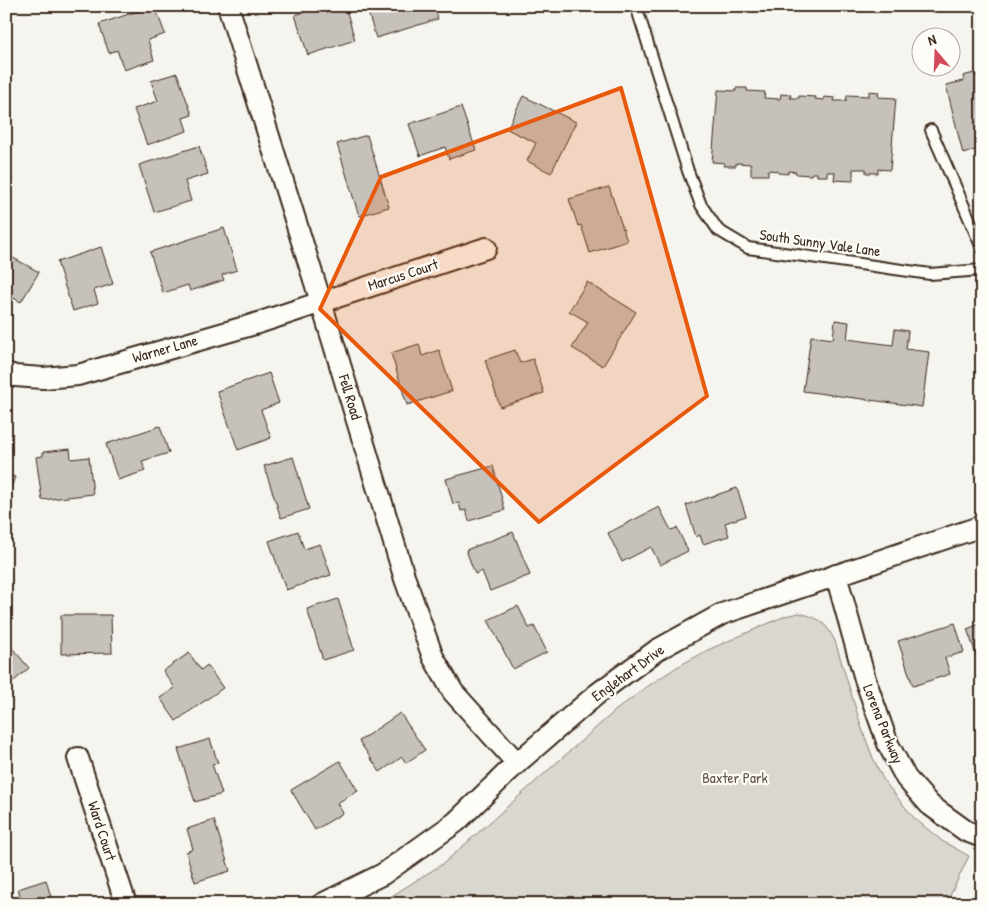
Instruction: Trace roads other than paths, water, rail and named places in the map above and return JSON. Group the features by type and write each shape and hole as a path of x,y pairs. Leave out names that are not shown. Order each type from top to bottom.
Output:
{"street":[{"name":"Fell Road","path":"228,6 405,579 433,657 453,692 517,763"},
{"name":"Marcus Court","path":"321,302 486,248"},
{"name":"Warner Lane","path":"6,374 43,378 78,375 255,324 321,302"},
{"name":"Englehart Drive","path":"322,904 383,874 456,822 517,763 597,694 657,650 722,614 982,526"},
{"name":"Lorena Parkway","path":"836,575 865,679 888,744 906,778 930,805 966,830 982,837"},
{"name":"Ward Court","path":"78,758 126,904"}],"lane":[{"name":"South Sunny Vale Lane","path":"636,6 688,171 701,205 718,230 748,248 930,274 982,270"},
{"path":"931,130 982,248"}],"park label":[{"name":"Baxter Park","path":"735,778"}]}
